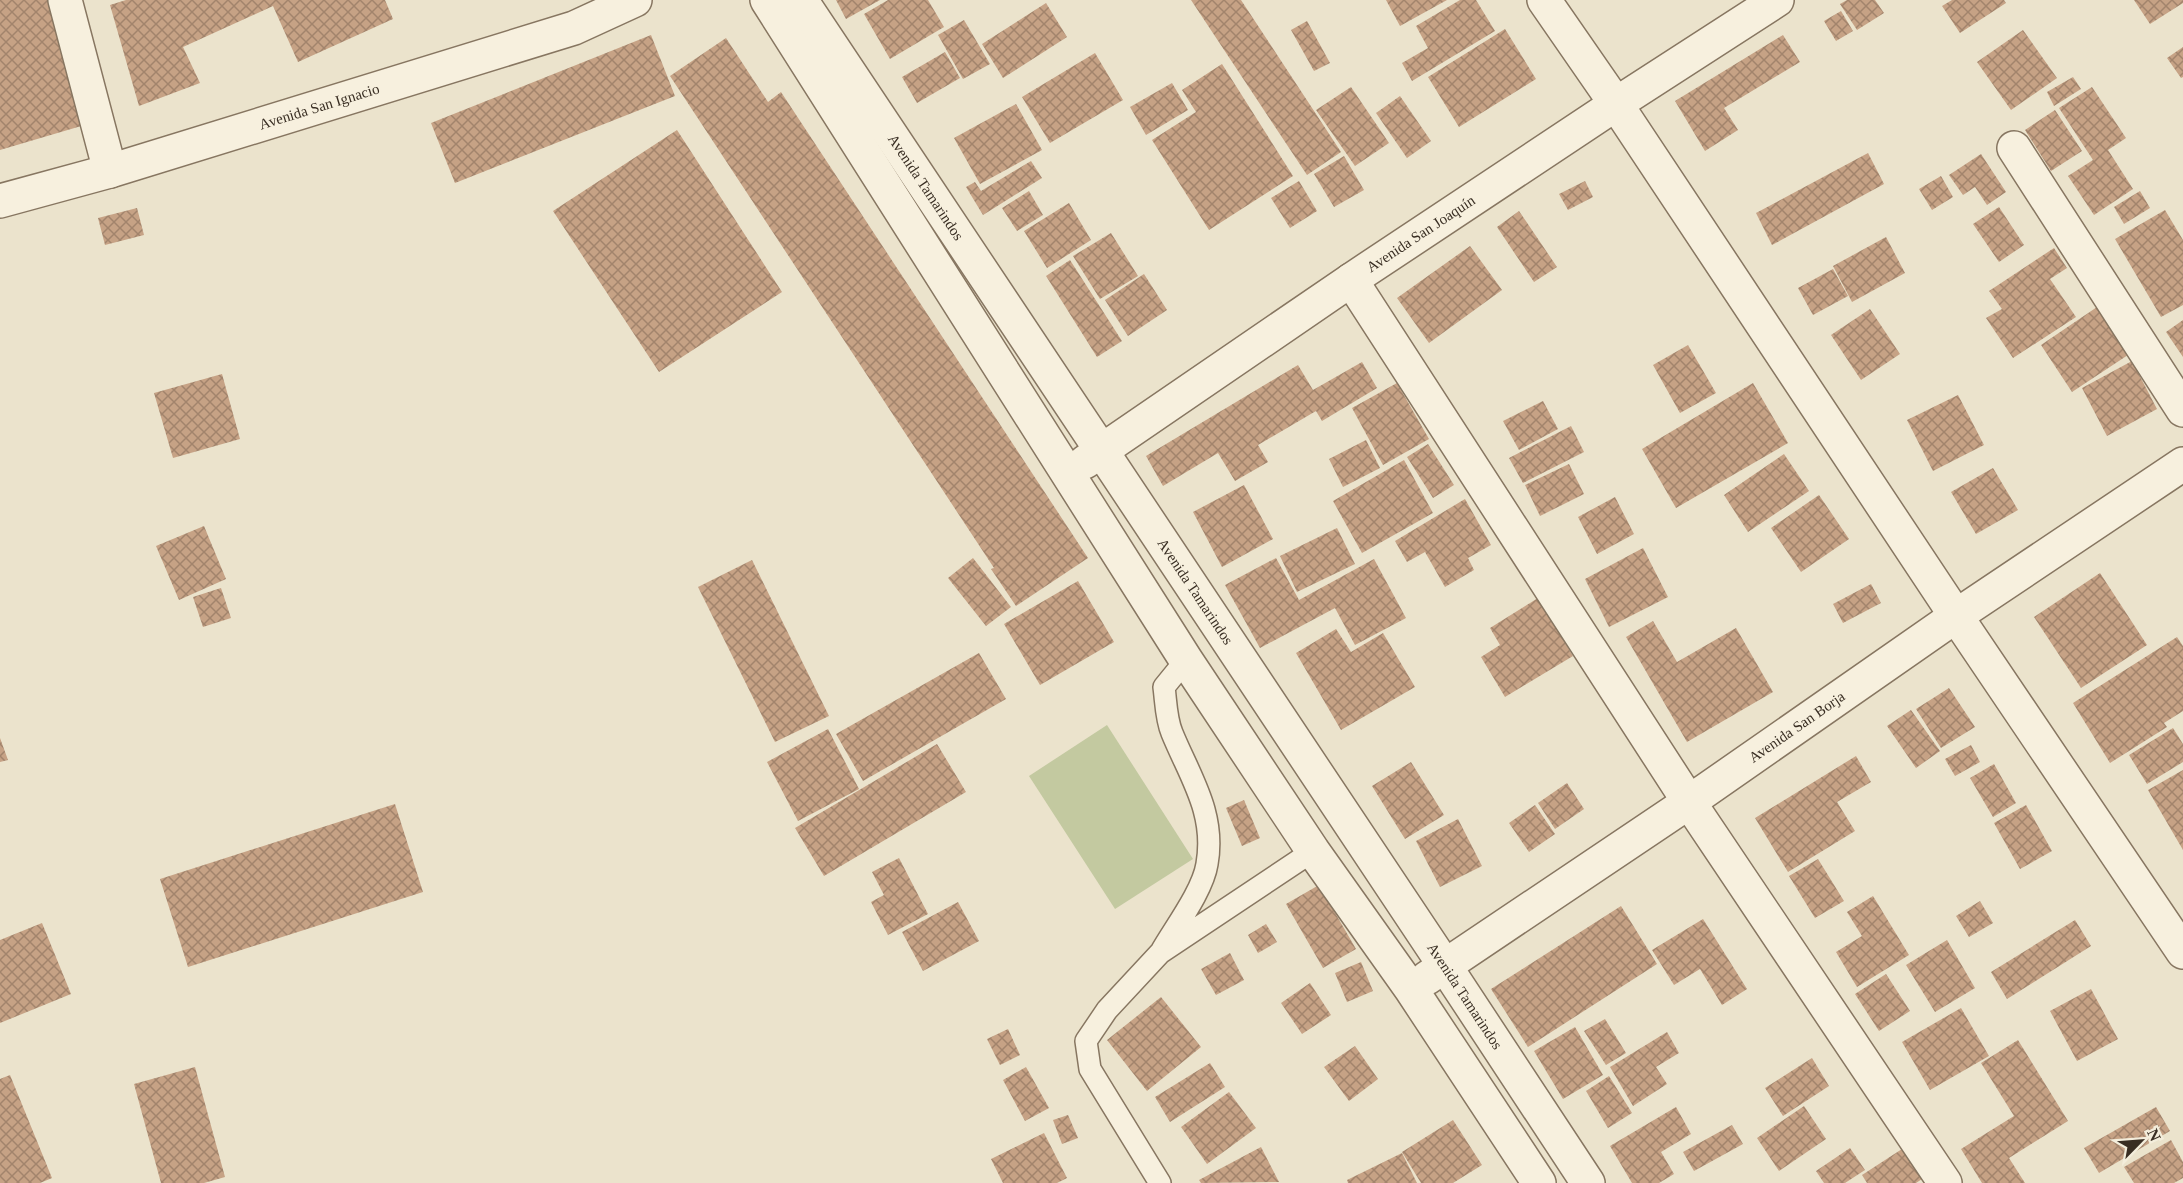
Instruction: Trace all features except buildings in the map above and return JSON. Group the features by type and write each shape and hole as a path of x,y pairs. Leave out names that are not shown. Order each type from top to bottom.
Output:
{"street":[{"path":"65,0 110,171"},
{"name":"Avenida San Ignacio","path":"0,201 110,171 574,28 635,0"},
{"path":"767,0 1186,660 1539,1183"},
{"name":"Avenida Tamarindos","path":"801,0 1588,1183"},
{"path":"1544,0 1616,104 1956,616 2183,952"},
{"name":"Avenida San Joaquín","path":"1069,473 1351,280 1777,0"},
{"path":"2014,148 2183,410"},
{"path":"1351,280 1689,802 1945,1183"},
{"name":"Avenida San Borja","path":"1410,989 1689,802 1956,616 2183,465"}],"lane":[{"path":"1160,1183 1090,1069 1086,1041 1107,1010 1160,953 1196,894 1207,865 1209,823 1191,771 1171,730 1164,687 1186,660"},
{"path":"1160,953 1313,851"}],"green space":[{"path":"1107,725 1193,859 1115,909 1029,776"}]}
